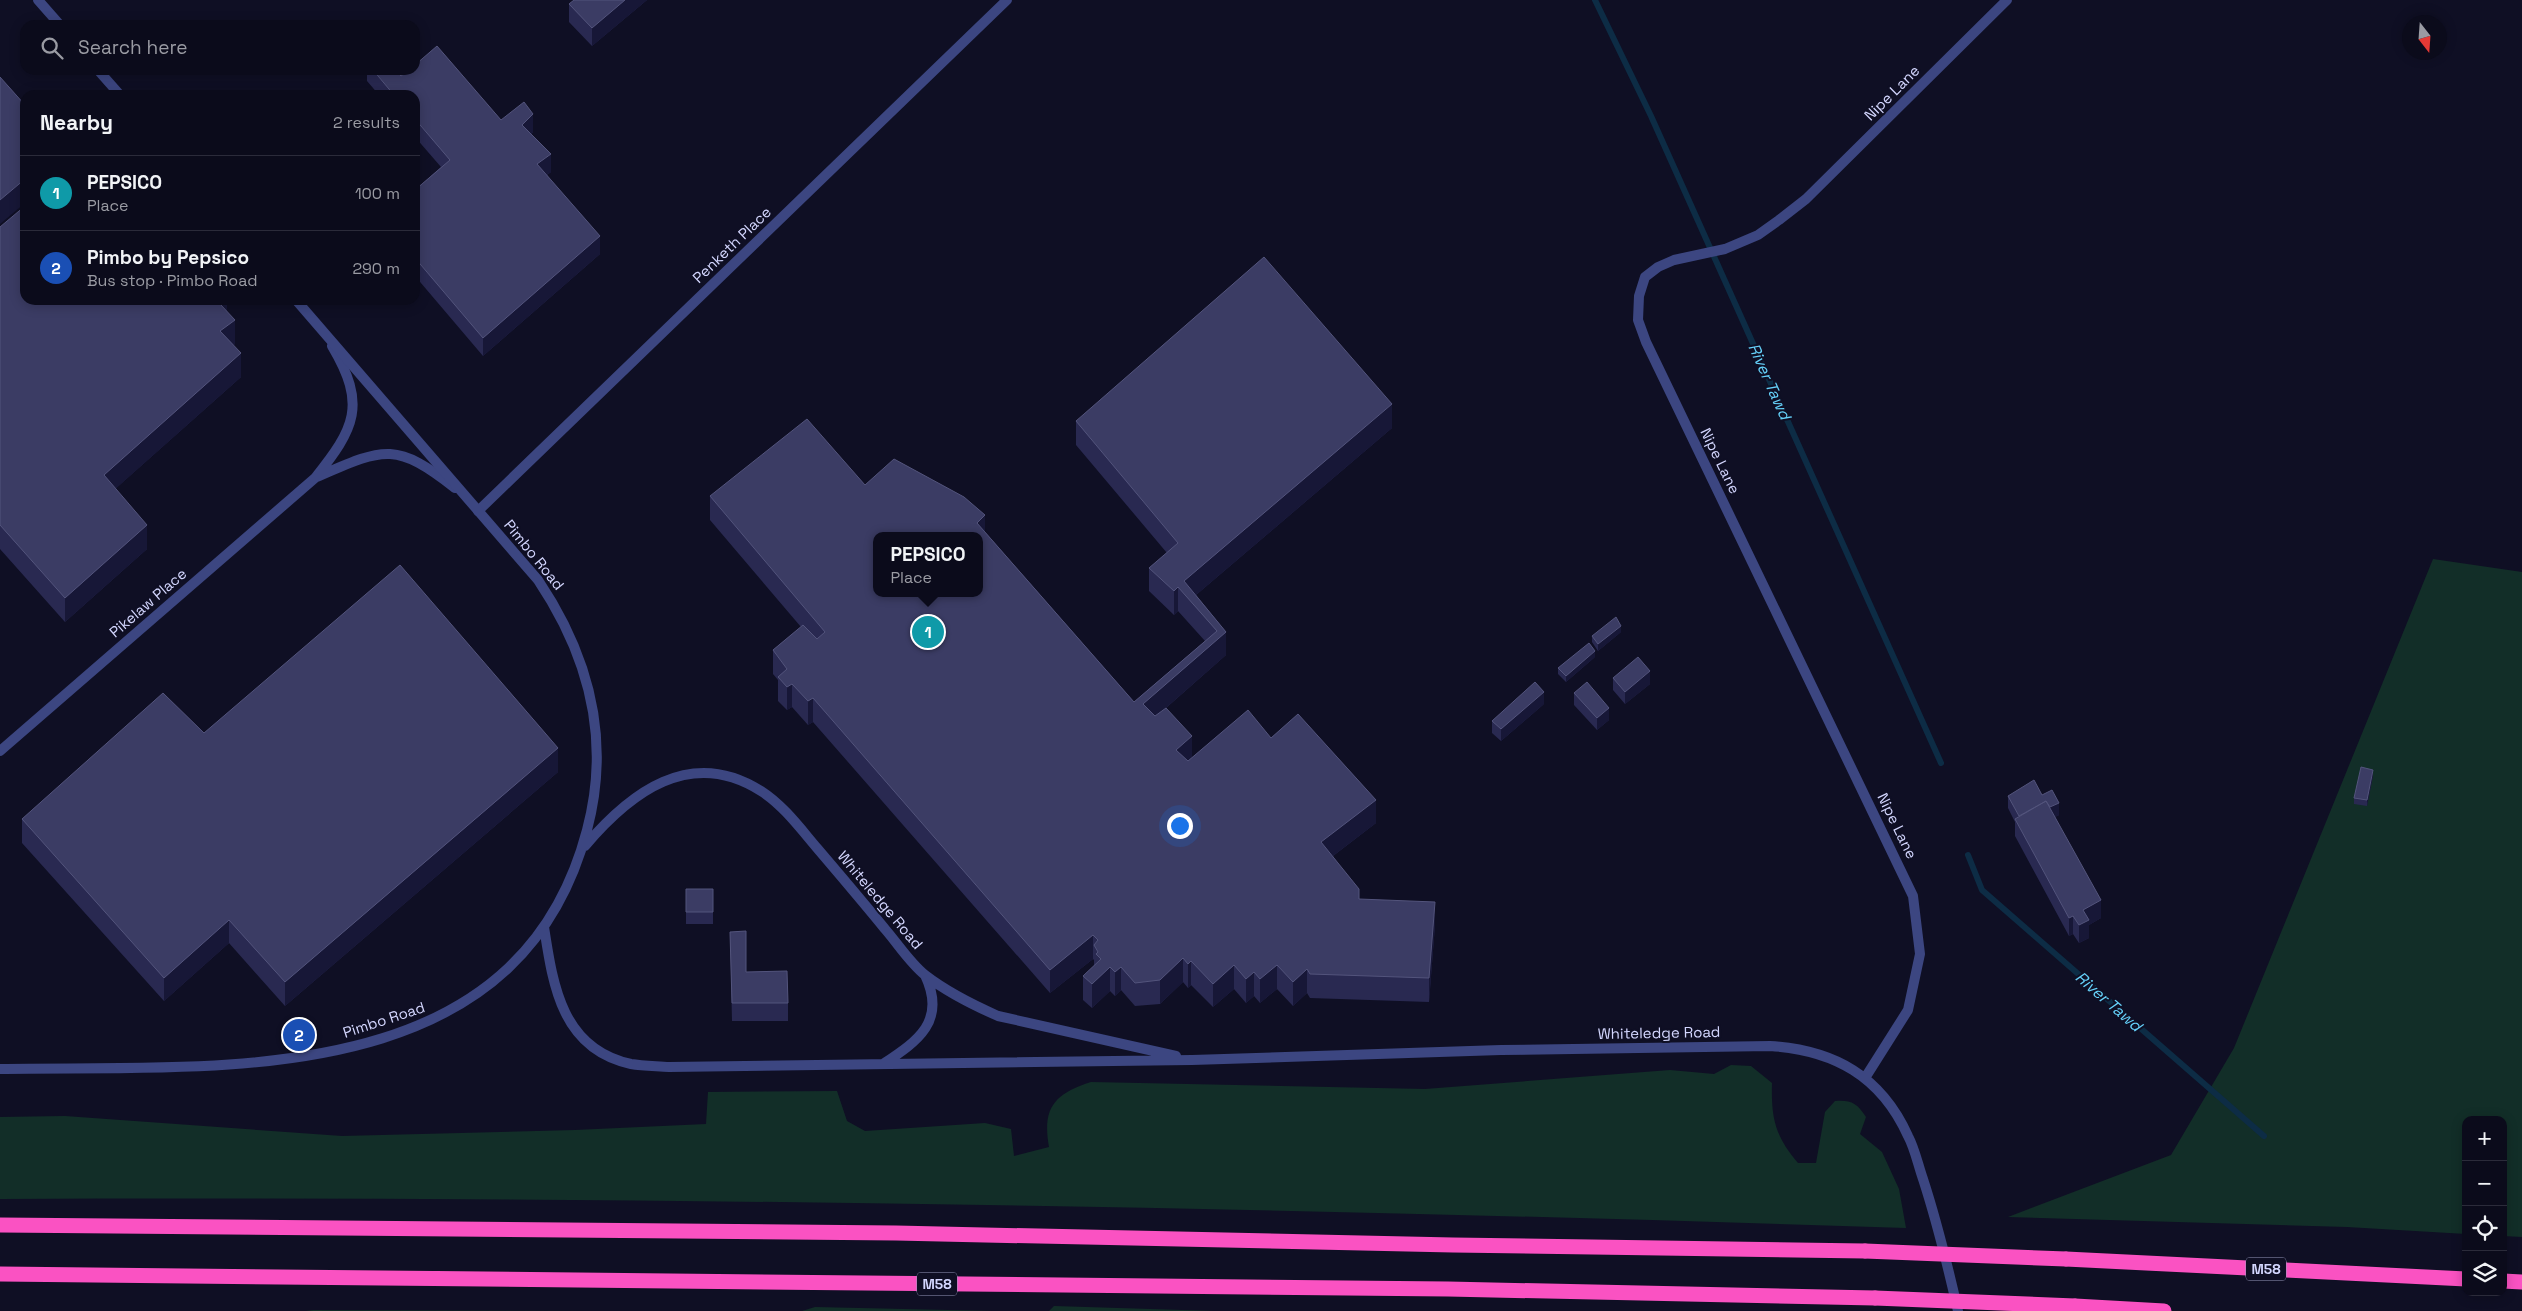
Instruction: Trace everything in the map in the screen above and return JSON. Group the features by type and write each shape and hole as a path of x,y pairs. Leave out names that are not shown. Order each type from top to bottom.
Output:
{"highway":[{"name":"M58","path":"0,1225 896,1232 1453,1246 1865,1252 2066,1259 2462,1279"},
{"name":"M58","path":"0,1274 1448,1289 1875,1298 2164,1311"},
{"path":"2507,1281 2522,1282"}],"street":[{"path":"38,0 56,20"},
{"name":"Penketh Place","path":"478,511 1007,0"},
{"name":"Nipe Lane","path":"1865,1078 1908,1010 1920,954 1914,896 1646,342 1638,320 1639,296 1645,277 1658,267 1674,260 1725,249 1758,234 1806,199 2006,0"},
{"path":"102,75 116,90"},
{"name":"Pimbo Road","path":"0,1069 226,1065 314,1056 354,1047 416,1028 454,1008 512,964 544,927 573,874 582,849 595,785 597,748 593,709 585,673 574,643 558,609 538,580 300,305"},
{"name":"Pikelaw Place","path":"0,751 315,478 346,437 352,421 353,406 346,374 321,328"},
{"name":"Pikelaw Place","path":"315,478 360,458 388,452 406,456 425,466 464,495"},
{"name":"Whiteledge Road","path":"582,849 616,812 637,795 659,782 681,776 705,774 742,782 761,791 790,816 924,974 974,1006 998,1016 1192,1060"},
{"name":"Whiteledge Road","path":"544,927 551,978 559,1003 577,1032 603,1054 631,1064 669,1067 1192,1060 1502,1050 1770,1046 1790,1047 1824,1055 1838,1061 1865,1078 1890,1104 1909,1137 1932,1207 1958,1311"},
{"path":"883,1064 914,1043 924,1033 932,1007 932,990 924,974"}],"green space":[{"path":"2433,559 2522,572 2522,1237 2507,1236 2507,1116 2462,1116 2462,1234 2347,1227 2008,1217 2171,1155 2234,1048"},
{"path":"1731,1065 1751,1066 1772,1083 1772,1106 1776,1126 1784,1144 1798,1163 1816,1163 1825,1112 1835,1101 1853,1103 1860,1108 1866,1117 1860,1134 1882,1152 1899,1189 1906,1228 1430,1214 953,1204 476,1199 0,1199 0,1117 65,1116 342,1136 575,1130 706,1124 708,1092 837,1091 847,1121 865,1131 985,1123 1011,1129 1014,1156 1049,1147 1047,1122 1049,1112 1054,1104 1068,1092 1091,1082 1425,1089 1670,1070 1714,1074"},
{"path":"1054,1306 1215,1311 1049,1311"},
{"path":"815,1307 993,1311 802,1311"},
{"path":"313,1310 593,1311 306,1311"}],"building":[{"path":"574,0 625,0 592,28 569,4"},
{"path":"437,46 501,120 524,102 533,114 522,125 551,154 537,164 600,236 483,338 420,264 420,186 450,160 420,125 420,90 390,90 377,75 420,75 420,61"},
{"path":"0,77 20,99 20,183 0,200"},
{"path":"20,210 20,305 221,305 235,320 220,331 241,353 104,475 147,525 65,598 0,525 0,227"},
{"path":"1264,257 1392,404 1184,581 1226,632 1143,704 1155,716 1166,708 1192,736 1176,750 1188,761 1248,710 1271,738 1298,714 1376,800 1321,842 1359,889 1359,899 1435,902 1429,978 1310,974 1307,969 1293,982 1277,965 1260,979 1254,972 1246,979 1234,965 1213,984 1191,961 1188,964 1183,958 1160,980 1135,983 1121,967 1115,972 1110,967 1092,984 1083,976 1101,959 1096,954 1098,952 1094,945 1098,940 1093,935 1050,970 813,698 808,701 792,684 787,687 778,677 787,669 773,650 803,625 817,639 825,632 710,496 807,419 865,485 894,459 964,497 985,515 977,523 1134,702 1217,631 1178,587 1174,591 1149,568 1178,543 1076,421"},
{"path":"400,565 558,748 285,982 229,920 164,978 22,819 163,693 204,733"},
{"path":"1616,617 1621,626 1598,644 1592,636"},
{"path":"1589,643 1595,651 1566,676 1558,668"},
{"path":"1638,657 1650,671 1625,692 1613,678"},
{"path":"1535,682 1544,692 1501,729 1492,721"},
{"path":"1587,682 1609,708 1597,718 1574,693"},
{"path":"2361,767 2373,770 2367,800 2354,798"},
{"path":"2034,780 2042,795 2052,790 2059,803 2050,807 2046,801 2019,816 2008,796"},
{"path":"2046,801 2101,900 2083,910 2089,920 2079,925 2073,916 2069,918 2015,819"},
{"path":"686,889 713,889 713,912 686,912"},
{"path":"746,931 746,972 787,971 788,1003 732,1003 730,932"}],"waterway":[{"name":"River Tawd","path":"1595,0 1651,116 1941,763"},
{"name":"River Tawd","path":"1968,855 1982,890 2264,1136"}],"place":[{"name":"PEPSICO","path":"928,632"},
{"name":"Pimbo by Pepsico","path":"299,1035"}]}
